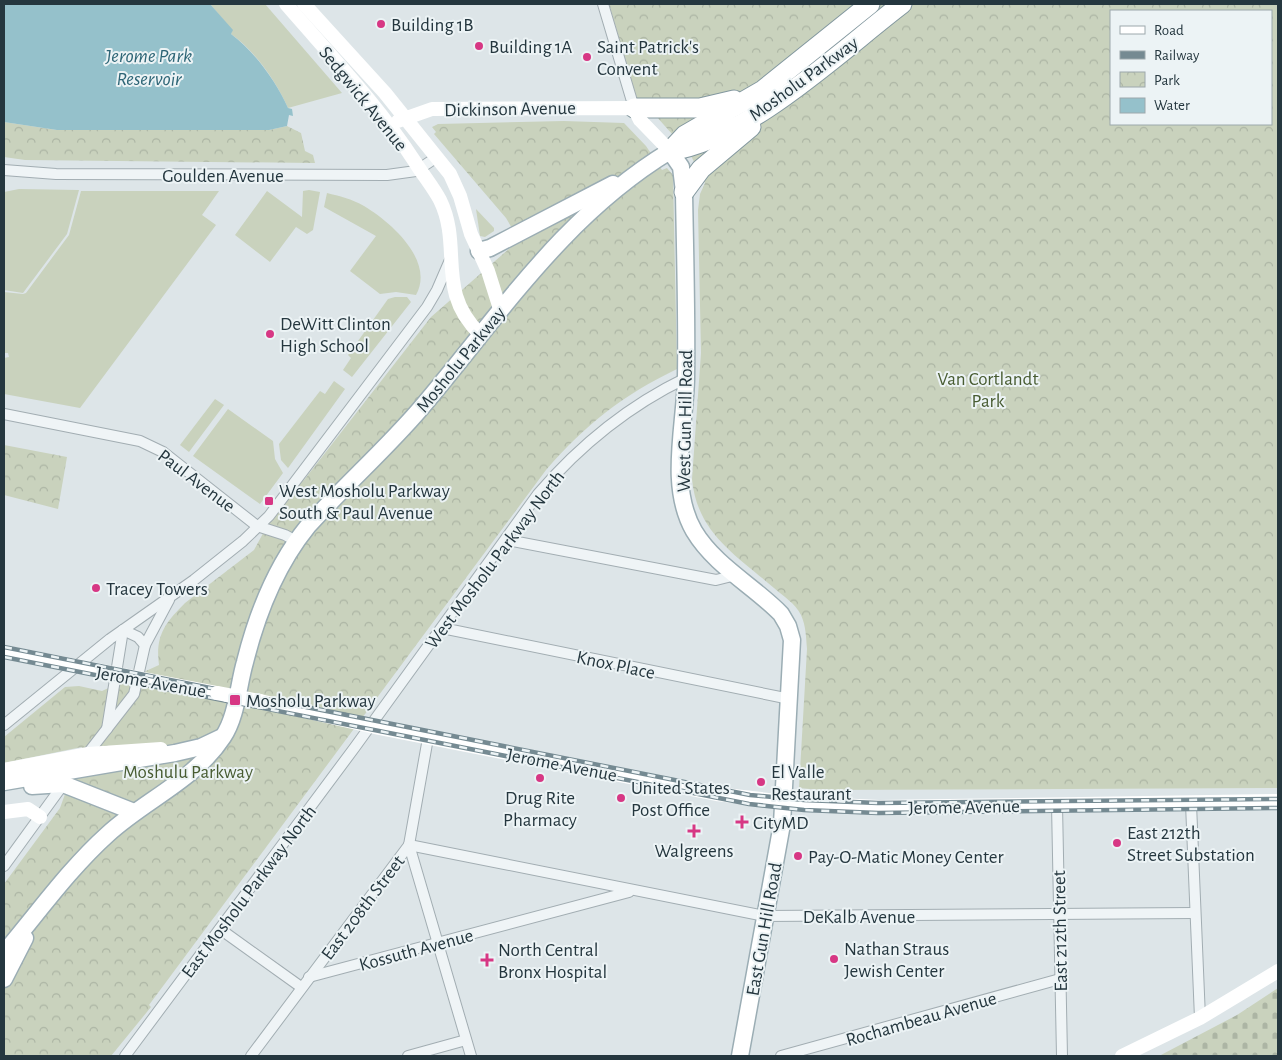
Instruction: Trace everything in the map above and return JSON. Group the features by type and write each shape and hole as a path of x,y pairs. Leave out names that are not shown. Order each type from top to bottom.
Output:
{"highway":[{"name":"Mosholu Parkway","path":"670,151 692,148 737,126 870,4"},
{"name":"Mosholu Parkway","path":"769,96 902,4"},
{"path":"634,108 708,107 769,96"},
{"path":"684,192 701,169 758,121 769,96"}],"main road":[{"name":"Sedgwick Avenue","path":"286,4 390,125 440,200 445,214 452,282 464,316 480,334"},
{"name":"Sedgwick Avenue","path":"304,4 405,118 437,157 454,182 471,234 500,309"},
{"name":"Dickinson Avenue","path":"390,125 432,109 634,108"},
{"path":"634,108 640,120 670,151"},
{"name":"Mosholu Parkway","path":"4,953 93,848 134,812 200,765 225,736 232,719 248,648 280,569 296,541 321,511 411,419 549,252 607,196 670,151"},
{"name":"West Gun Hill Road","path":"670,151 681,167 684,192 686,378 680,471 682,496 690,522 698,536 712,553 778,611 788,626 792,650 784,802"},
{"path":"479,251 496,245 599,190 630,178"},
{"name":"Jerome Avenue","path":"4,652 260,701 428,738 716,794 784,802 879,807 1191,804 1278,801"},
{"path":"4,782 77,768 192,750 225,736"},
{"path":"4,770 88,754 174,748 192,750"},
{"path":"4,790 45,784 63,784 134,812"},
{"name":"East Gun Hill Road","path":"740,1056 766,916 784,802"},
{"path":"4,812 28,808 40,817"},
{"name":"Mosholu Parkway","path":"4,979 34,918"},
{"path":"1122,1056 1200,1018 1250,990 1278,970"}],"street":[{"path":"602,4 634,108"},
{"name":"Goulden Avenue","path":"4,170 56,174 393,175 420,170 437,157"},
{"path":"4,725 123,630 243,541 269,516 424,311 437,290 450,260"},
{"name":"West Mosholu Parkway North","path":"370,726 507,540 538,494 578,450 626,412 686,378"},
{"name":"Paul Avenue","path":"4,414 140,442 163,452 257,526 285,535 296,541"},
{"path":"507,540 716,580 736,575"},
{"path":"4,866 63,784 134,694 145,645 170,597"},
{"name":"Knox Place","path":"442,628 790,699"},
{"path":"123,630 138,636 145,645"},
{"path":"107,730 123,630"},
{"name":"East Mosholu Parkway North","path":"125,1056 370,726"},
{"name":"East 208th Street","path":"251,1056 309,976 409,845 428,738"},
{"path":"1191,804 1200,1018"},
{"name":"East 212th Street","path":"1057,805 1062,1056"},
{"path":"409,845 471,1056"},
{"name":"DeKalb Avenue","path":"409,845 632,891 766,916 1059,916 1195,913"},
{"path":"580,905 587,898 592,883"},
{"name":"Kossuth Avenue","path":"309,976 632,891"},
{"path":"220,929 301,987"},
{"name":"Rochambeau Avenue","path":"781,1056 1060,979"},
{"path":"408,1056 466,1040"}],"green space":[{"path":"210,4 265,4 342,93 288,108 264,67 231,34 232,30"},
{"name":"Van Cortlandt Park","path":"609,4 1278,4 1278,788 820,790 799,788 807,649 803,619 799,611 792,604 733,553 710,529 695,498 692,479 701,353 698,210 700,194 705,183 690,154 655,115 638,103"},
{"name":"Moshulu Parkway","path":"564,121 624,123 646,146 662,170 667,168 673,175 677,369 639,389 606,412 576,438 546,470 149,1005 151,1007 111,1056 4,1056 4,884 60,808 82,747 4,763 4,737 65,687 79,686 102,691 159,665 160,638 172,617 185,603 254,550 273,515 298,482 304,480 431,317 519,240 506,218 434,134 436,132 432,127 438,124"},
{"path":"4,122 57,130 269,130 287,126 301,133 305,151 313,155 315,163 25,160 4,157"},
{"path":"19,189 79,190 67,234 23,293 4,290 4,192"},
{"path":"81,191 219,191 202,215 216,225 80,408 4,394 4,358 9,357 8,353 4,353 4,292 26,293 69,235"},
{"path":"267,191 302,217 303,191 320,192 313,230 307,234 296,227 270,262 235,235"},
{"path":"327,193 364,206 397,232 415,256 420,269 420,282 416,295 396,292 380,294 350,271 376,236 324,207"},
{"path":"476,209 494,228 494,231 485,237 480,236"},
{"path":"407,297 411,302 352,377 343,370 351,358 348,355 388,299"},
{"path":"334,381 345,389 288,468 281,460 279,444 320,391 325,394"},
{"path":"215,399 224,405 189,452 180,445"},
{"path":"228,409 273,441 275,459 283,473 260,504 193,456"},
{"path":"4,445 67,457 58,509 4,495"},
{"path":"1278,988 1278,1056 1159,1056 1237,1015"}],"water":[{"name":"Jerome Park Reservoir","path":"4,4 210,4 233,30 231,34 248,49 264,68 288,108 292,109 293,116 289,115 287,126 269,130 57,130 4,122"}],"railway":[{"path":"4,647 750,795 804,800 878,803 1278,799"},
{"path":"4,657 749,804 804,810 878,813 1278,808"}],"place":[{"name":"Building 1B","path":"381,24"},
{"name":"Building 1A","path":"479,46"},
{"name":"Saint Patrick's Convent","path":"587,57"},
{"name":"DeWitt Clinton High School","path":"270,334"},
{"name":"West Mosholu Parkway South & Paul Avenue","path":"269,501"},
{"name":"Tracey Towers","path":"96,588"},
{"name":"Mosholu Parkway","path":"235,700"},
{"name":"Drug Rite Pharmacy","path":"540,778"},
{"name":"El Valle Restaurant","path":"761,782"},
{"name":"United States Post Office","path":"621,798"},
{"name":"CityMD","path":"742,822"},
{"name":"Walgreens","path":"694,831"},
{"name":"East 212th Street Substation","path":"1117,843"},
{"name":"Pay-O-Matic Money Center","path":"798,856"},
{"name":"Nathan Straus Jewish Center","path":"834,959"},
{"name":"North Central Bronx Hospital","path":"487,960"}]}
